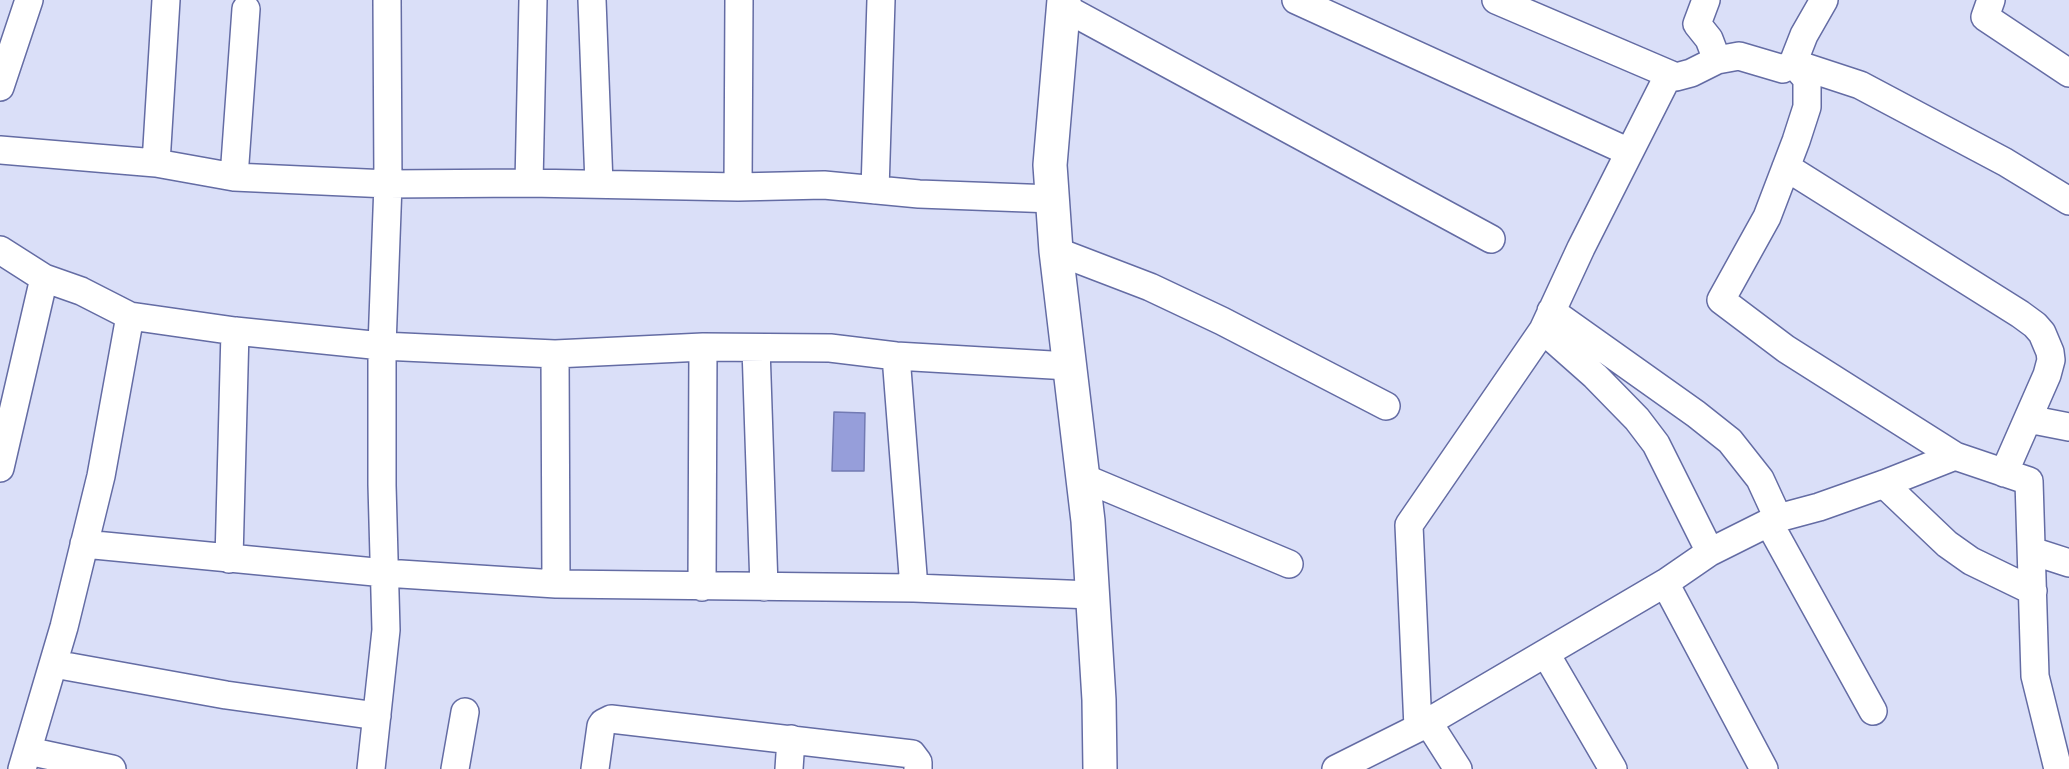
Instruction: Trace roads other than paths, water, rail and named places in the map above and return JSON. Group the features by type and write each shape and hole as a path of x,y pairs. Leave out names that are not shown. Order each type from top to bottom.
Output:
{"street":[{"path":"0,87 29,0"},
{"path":"156,163 166,0"},
{"path":"371,769 386,630 382,485 382,346 388,184 387,0"},
{"path":"529,183 533,0"},
{"path":"592,0 599,184"},
{"path":"738,187 739,0"},
{"path":"875,190 881,0"},
{"path":"1296,0 1629,152"},
{"path":"1496,0 1676,77 1691,73 1717,60 1738,56 1783,69 1793,63 1804,35 1824,0"},
{"path":"1991,0 1985,17 2069,73"},
{"path":"1100,769 1099,700 1084,478 1056,251 1050,165 1064,3 1491,239"},
{"path":"1698,3 1697,24 1709,39 1717,60"},
{"path":"234,177 246,9"},
{"path":"1793,63 1807,79 1807,107 1767,217 1721,300 1786,349 1954,456 2029,481 2035,676 2058,769"},
{"path":"1793,63 1860,85 2005,162 2069,201"},
{"path":"1458,769 1423,725 1409,525 1547,321 1669,74"},
{"path":"0,150 156,163 234,177 388,184 529,183 738,187 824,185 919,194 1053,199"},
{"path":"1786,167 2035,325 2048,343 2051,360 2047,375 2004,473"},
{"path":"0,250 44,278 81,291 130,316 235,331 382,346 555,354 703,348 830,348 896,356 1069,366"},
{"path":"1056,251 1150,287 1222,321 1386,406"},
{"path":"0,468 44,278"},
{"path":"112,769 25,760 54,664 101,476 130,316"},
{"path":"1547,321 1696,414 1730,441 1760,479 1773,520 1873,711"},
{"path":"1547,321 1595,376 1637,419 1656,444 1710,552"},
{"path":"229,559 235,331"},
{"path":"702,587 703,348"},
{"path":"756,348 764,587"},
{"path":"555,354 556,584"},
{"path":"896,356 914,588"},
{"path":"2028,419 2069,427"},
{"path":"1336,769 1423,725 1665,583 1710,552 1773,520 1819,507 1954,456"},
{"path":"1084,478 1289,564"},
{"path":"1884,484 1947,544 1971,561 2033,591"},
{"path":"84,544 385,573 556,584 914,588 1092,595"},
{"path":"2032,551 2069,563"},
{"path":"1665,583 1764,769"},
{"path":"1546,654 1613,769"},
{"path":"54,664 226,695 377,717"},
{"path":"455,769 465,712"},
{"path":"595,769 601,726 611,719 912,754 918,762 918,769"},
{"path":"789,769 791,739"}]}
